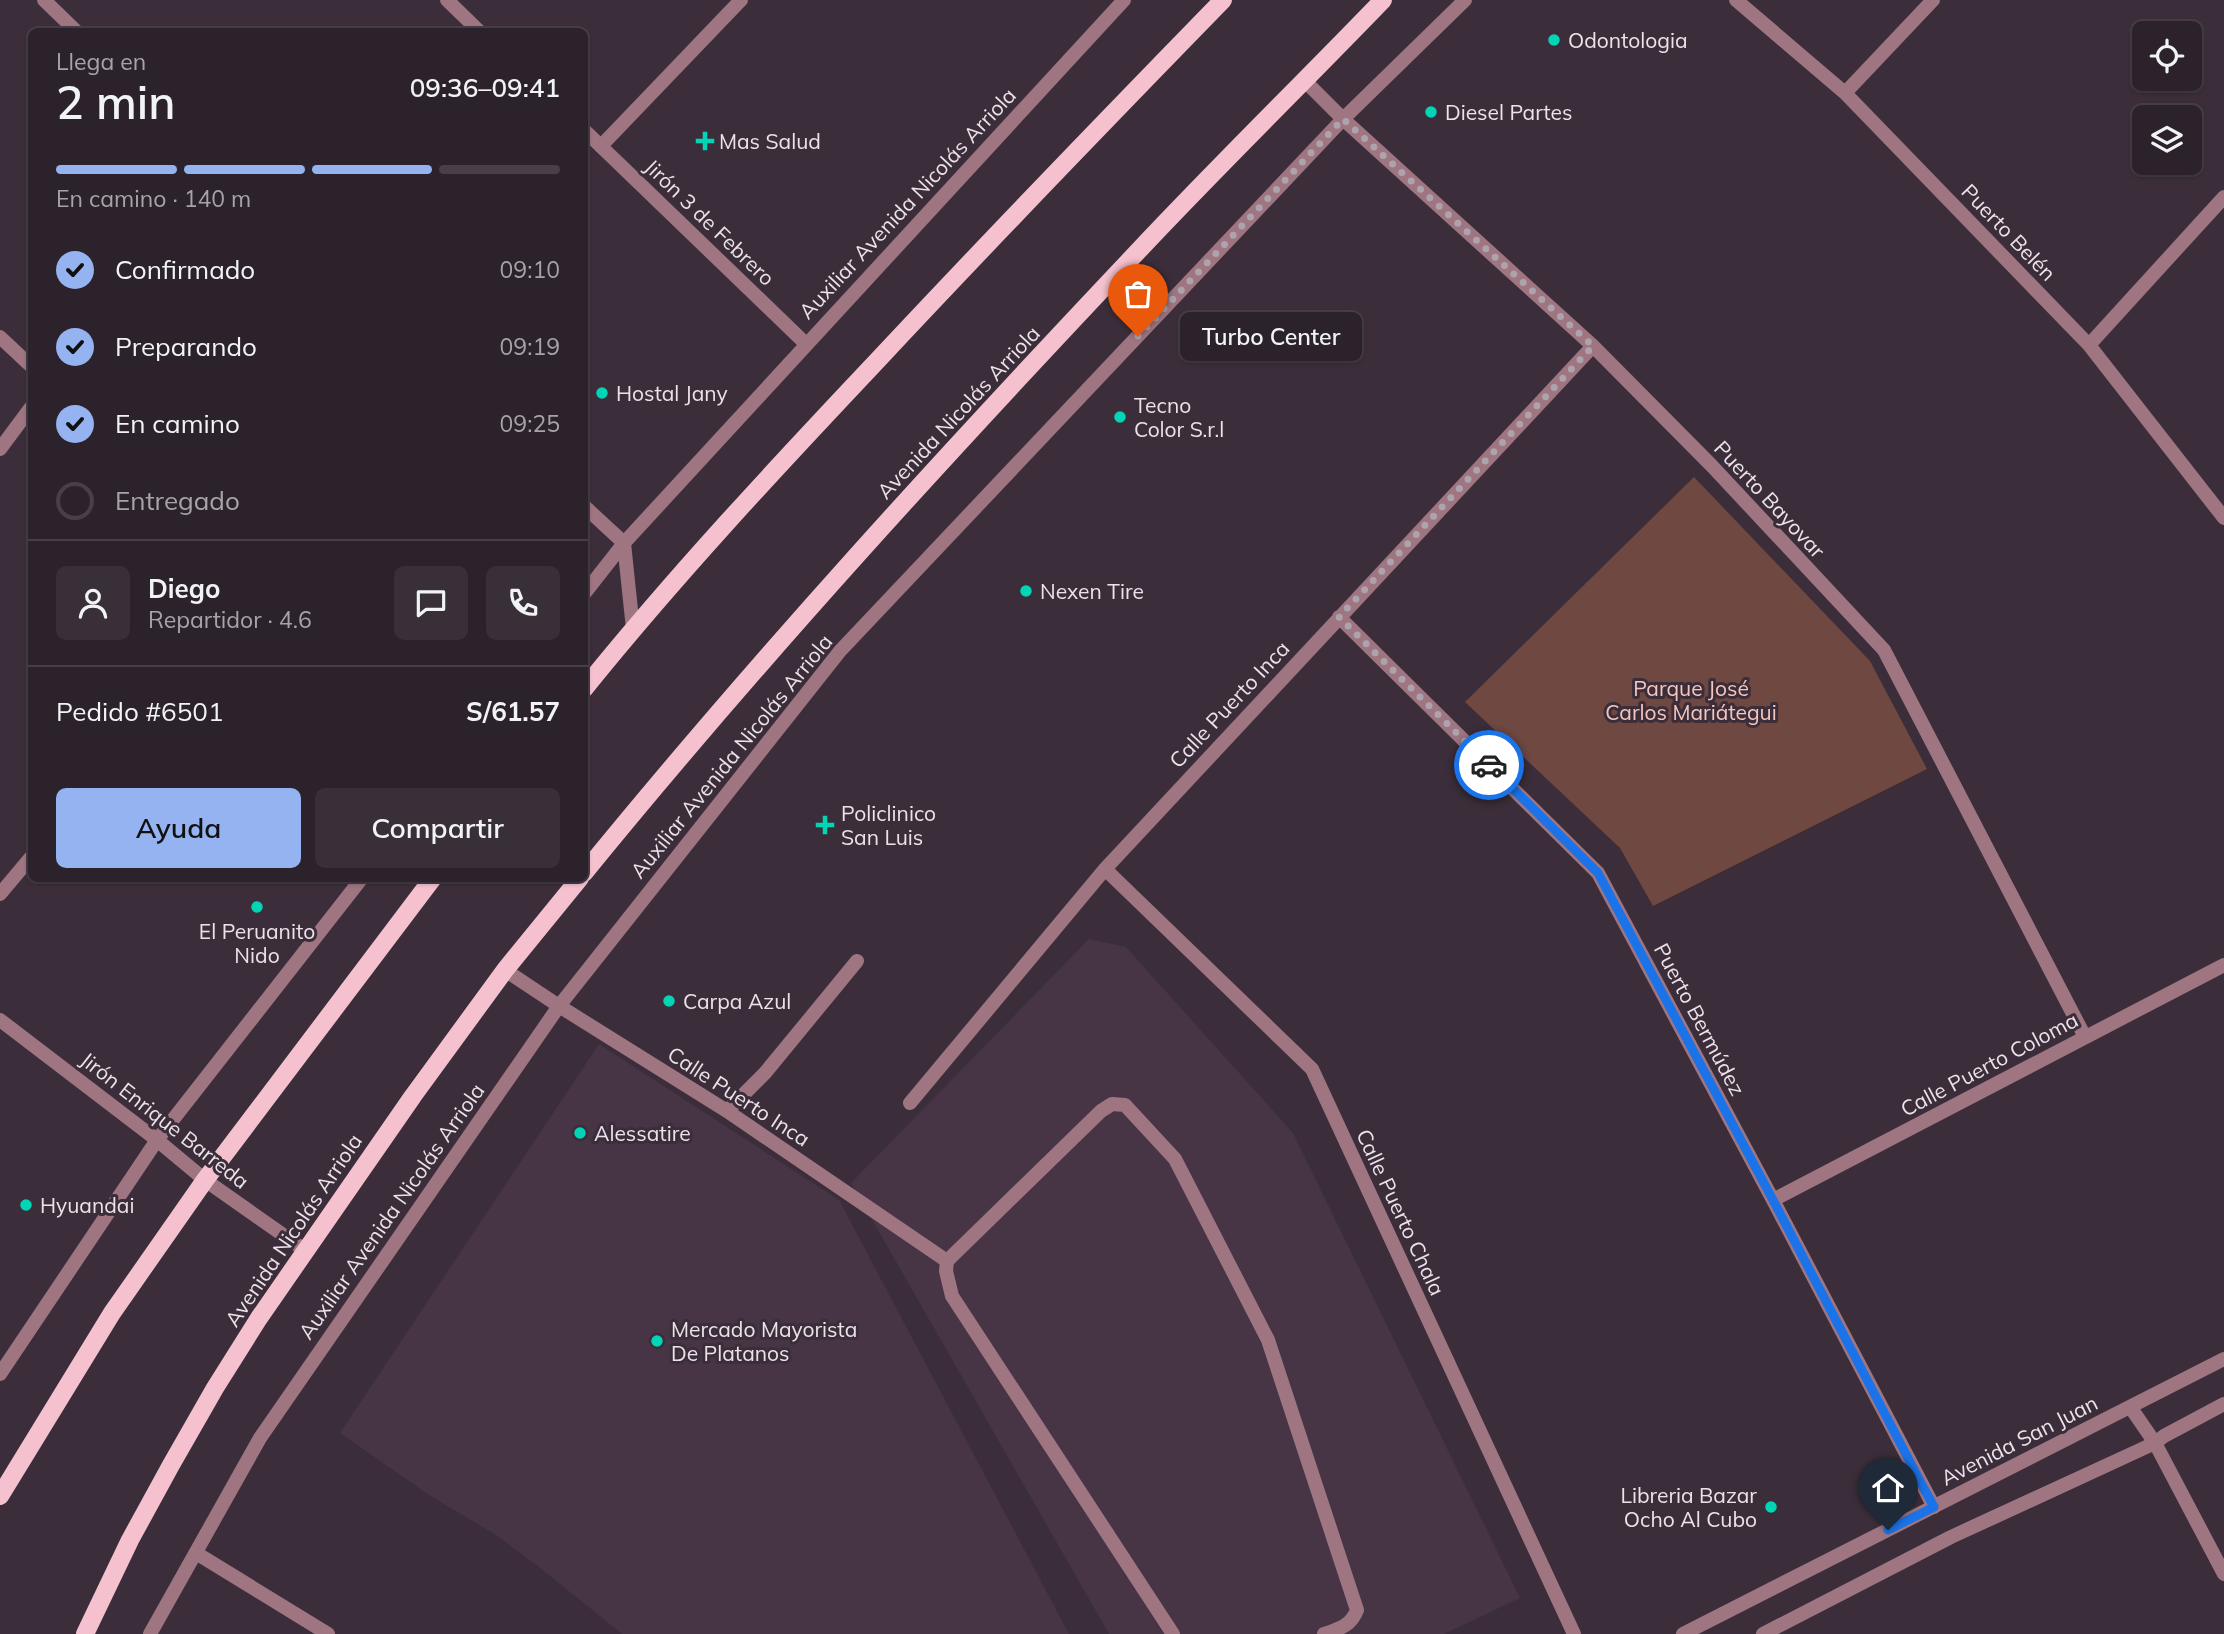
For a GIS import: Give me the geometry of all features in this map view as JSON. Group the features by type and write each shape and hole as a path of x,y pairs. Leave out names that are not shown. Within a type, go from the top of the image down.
{"main road":[{"path":"588,685 633,629 746,500 1053,175 1223,0"},
{"name":"Avenida Nicolás Arriola","path":"588,868 844,569 1144,245 1383,0"},
{"path":"0,1496 112,1313 205,1180 430,882"},
{"name":"Avenida Nicolás Arriola","path":"85,1634 131,1540 215,1388 413,1096 505,970 577,882"}],"street":[{"path":"44,0 73,28"},
{"path":"447,0 476,28"},
{"path":"601,146 741,0"},
{"name":"Auxiliar Avenida Nicolás Arriola","path":"588,589 624,543 1124,0"},
{"name":"Auxiliar Avenida Nicolás Arriola","path":"150,1634 260,1438 559,1006 840,651 1343,119 1465,0"},
{"name":"Puerto Belén","path":"1736,0 1845,93 2089,345 2224,518"},
{"path":"1845,93 1933,0"},
{"name":"Puerto Bayovar","path":"1305,81 1343,119 1593,346 1712,466 1884,650 2085,1037"},
{"name":"Jirón 3 de Febrero","path":"588,134 807,344"},
{"path":"2089,345 2224,197"},
{"path":"0,337 28,363"},
{"name":"Calle Puerto Inca","path":"911,1103 1105,869 1593,346"},
{"path":"0,449 28,411"},
{"path":"588,510 624,543 633,629"},
{"name":"Puerto Bermúdez","path":"1339,617 1598,873 1934,1507"},
{"path":"0,894 28,861"},
{"name":"Calle Puerto Chala","path":"1105,869 1312,1069 1574,1634"},
{"path":"0,1374 158,1140 359,882"},
{"path":"727,1111 765,1073 857,961"},
{"name":"Calle Puerto Coloma","path":"1773,1200 2224,965"},
{"name":"Calle Puerto Inca","path":"505,970 727,1111 947,1261"},
{"name":"Jirón Enrique Barreda","path":"0,1020 158,1140 205,1180 306,1251"},
{"path":"1173,1634 952,1296 946,1271 947,1261 1101,1111 1112,1104 1125,1105 1175,1159 1268,1340 1357,1610 1354,1619 1346,1626 1324,1634"},
{"name":"Avenida San Juan","path":"1683,1634 2224,1359"},
{"path":"1763,1634 1951,1537 2155,1443 2224,1404"},
{"path":"2131,1408 2155,1443 2224,1574"},
{"path":"196,1553 328,1634"}],"shaded area":[{"path":"1089,939 1126,947 1293,1133 1520,1598 1444,1634 1109,1634 851,1183"},
{"name":"Mercado Mayorista De Platanos","path":"599,1044 839,1200 1069,1634 622,1634 496,1535 429,1495 340,1433"}],"green space":[{"name":"Parque José Carlos Mariátegui","path":"1694,477 1870,661 1927,769 1653,906 1620,848 1465,702"}],"way so far":[{"path":"1138,336 1343,119 1593,346 1339,617 1489,765"}],"place":[{"name":"Odontologia","path":"1554,40"},
{"name":"Diesel Partes","path":"1431,112"},
{"name":"Mas Salud","path":"705,141"},
{"name":"Turbo Center","path":"1138,336"},
{"name":"Hostal Jany","path":"602,393"},
{"name":"Tecno Color S.r.l","path":"1120,417"},
{"name":"Nexen Tire","path":"1026,591"},
{"name":"Policlinico San Luis","path":"825,825"},
{"name":"El Peruanito Nido","path":"257,907"},
{"name":"Carpa Azul","path":"669,1001"},
{"name":"Alessatire","path":"580,1133"},
{"name":"Hyuandai","path":"26,1205"},
{"name":"Mercado Mayorista De Platanos","path":"657,1341"},
{"name":"Libreria Bazar Ocho Al Cubo","path":"1771,1507"}],"route":[{"path":"1489,765 1598,873 1934,1507 1888,1530"}]}
